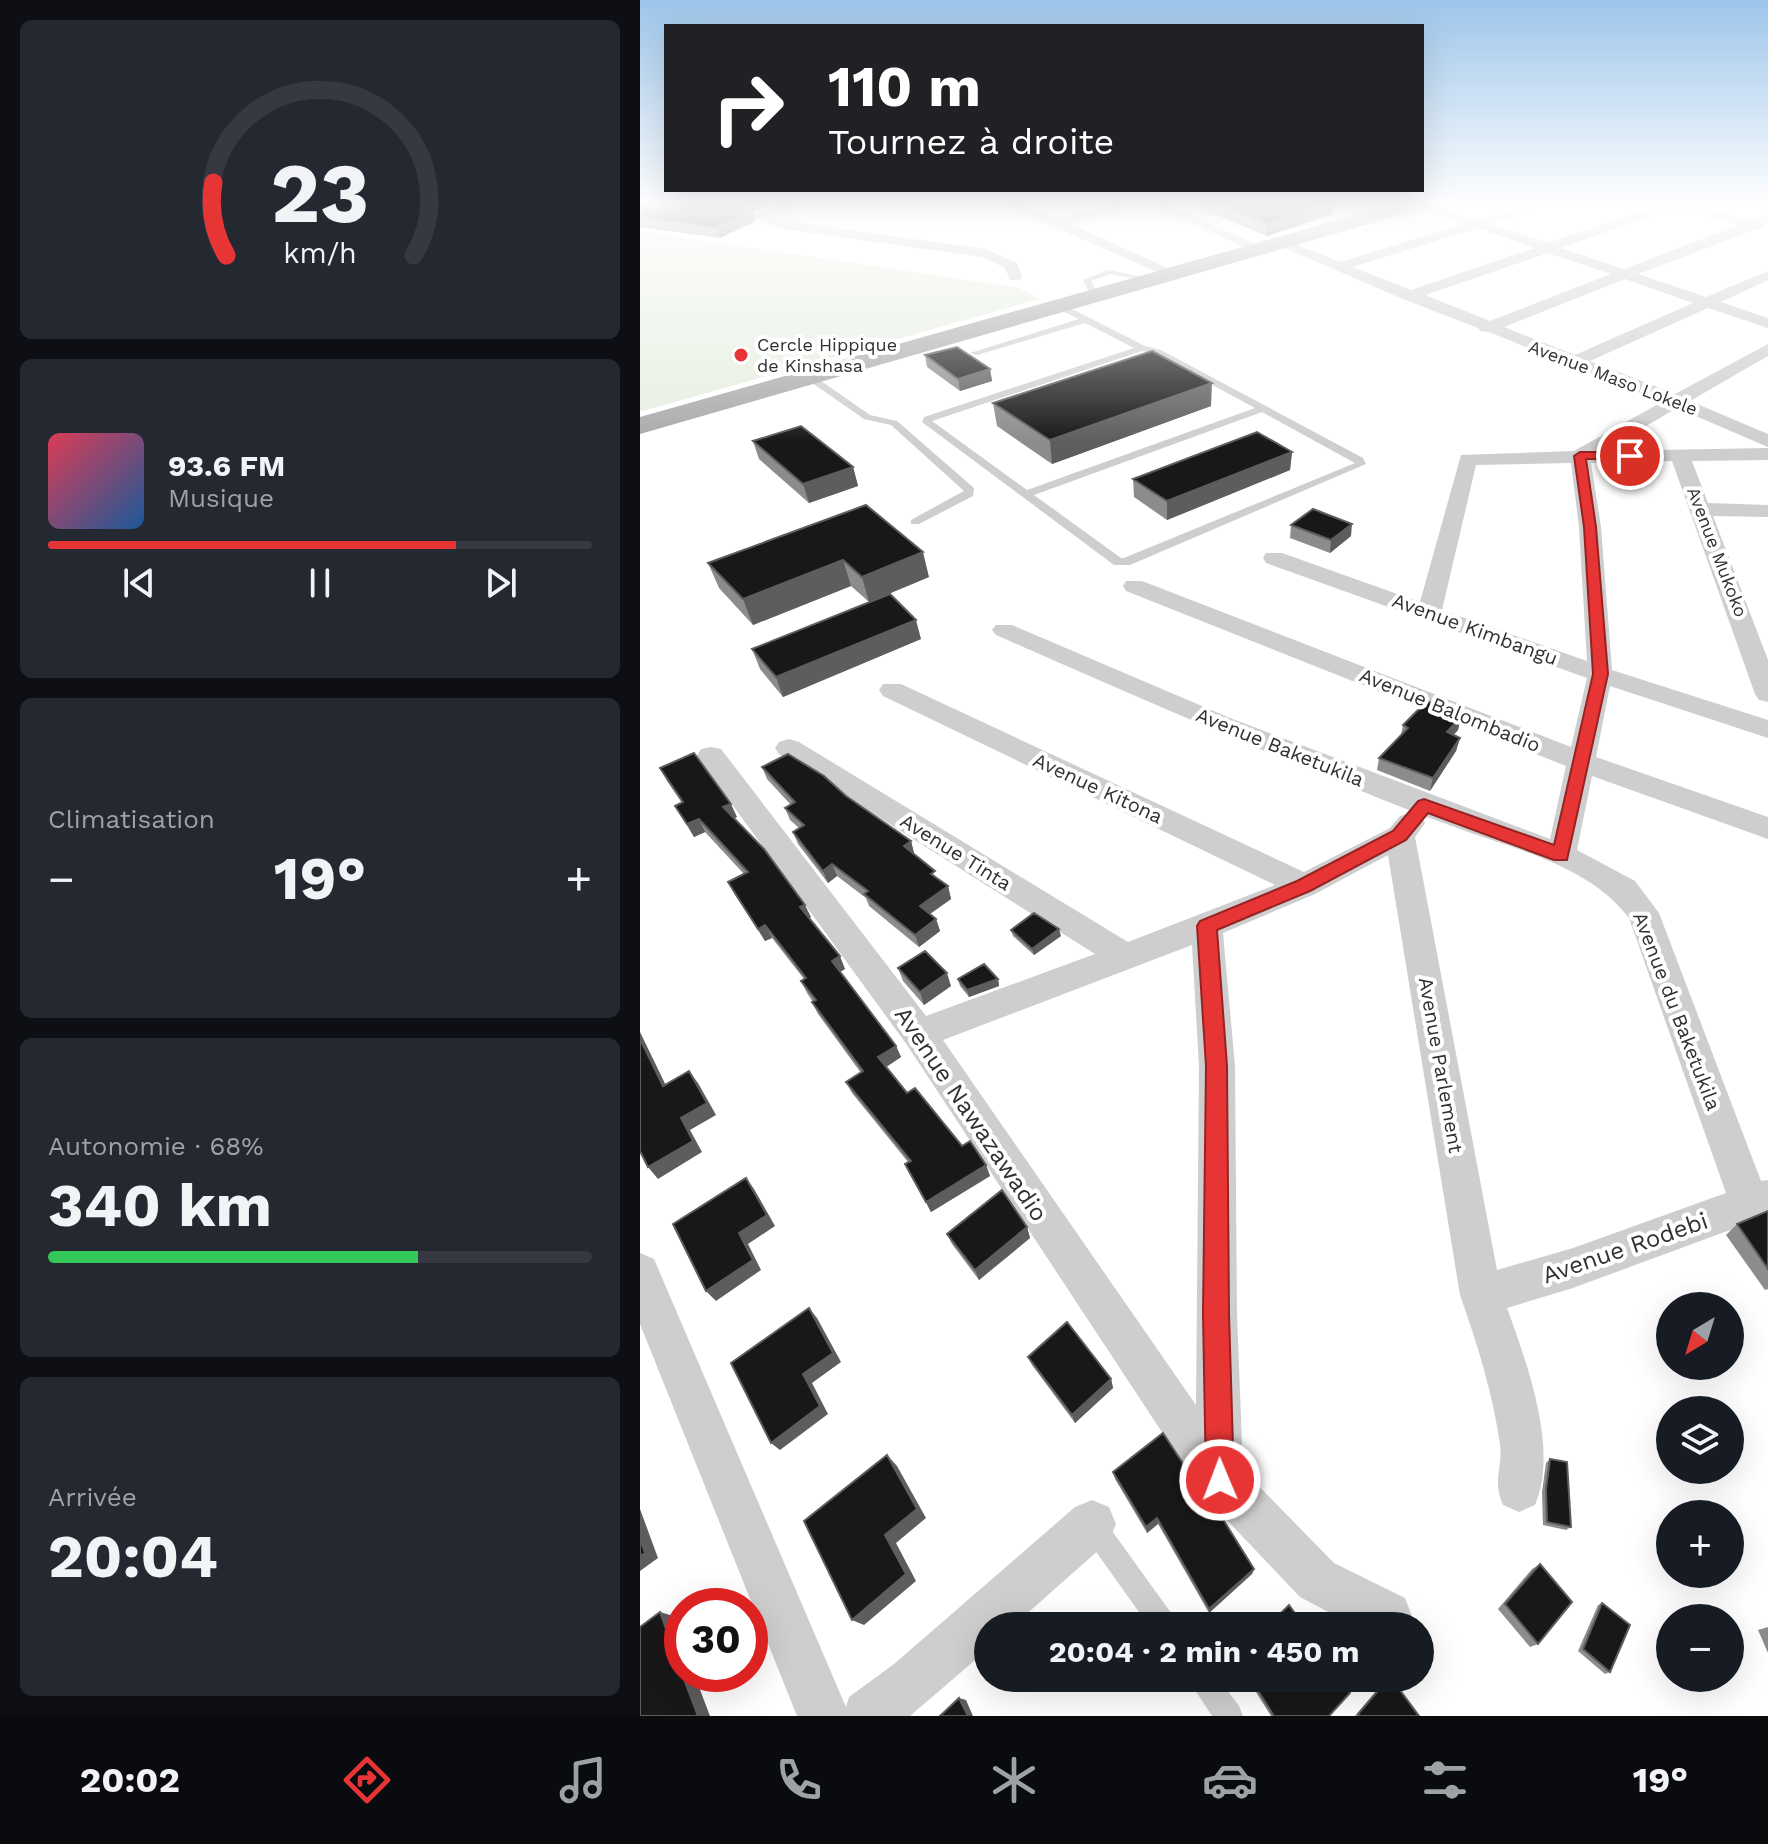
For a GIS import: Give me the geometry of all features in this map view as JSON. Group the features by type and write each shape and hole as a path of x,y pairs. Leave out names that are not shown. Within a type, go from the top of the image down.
{"main road":[{"path":"640,426 1141,282"}],"street":[{"name":"Avenue Maso Lokele","path":"1375,282 1676,401 1767,442"},
{"path":"1408,296 1449,282"},
{"path":"1486,328 1603,282"},
{"path":"1647,282 1768,323"},
{"path":"1573,362 1751,282"},
{"path":"1580,456 1768,349"},
{"path":"1429,613 1468,459 1680,456 1767,442"},
{"path":"1561,855 1600,674 1590,527 1580,456"},
{"name":"Avenue Mukoko","path":"1680,456 1764,667 1768,694"},
{"path":"1700,509 1768,511"},
{"name":"Avenue Kimbangu","path":"1274,558 1600,674 1768,729"},
{"name":"Avenue Balombadio","path":"1134,586 1579,761 1768,828"},
{"name":"Avenue Baketukila","path":"1004,630 1221,724 1424,805 1561,855"},
{"name":"Avenue Kitona","path":"892,690 1304,886"},
{"name":"Avenue Tinta","path":"789,748 1124,956"},
{"name":"Avenue Nawazawadio","path":"711,756 919,1034 1220,1480 1317,1580 1379,1612"},
{"path":"919,1034 1207,926 1304,886 1400,836 1424,805"},
{"name":"Avenue Parlement","path":"1400,836 1481,1295 1498,1343 1523,1448 1519,1489"},
{"name":"Avenue du Baketukila","path":"1561,855 1605,876 1624,889 1643,913 1759,1201"},
{"path":"1207,926 1217,1066 1216,1314 1220,1480"},
{"name":"Avenue Rodebi","path":"1481,1295 1573,1268 1759,1201"},
{"path":"640,1273 823,1716"},
{"path":"868,1716 912,1682 1092,1524"}],"lane":[{"path":"1059,306 1142,348 1158,352 1359,460 1361,464 1126,562 1110,559 927,422 927,419 1142,348"},
{"path":"974,353 1085,320"},
{"path":"811,378 867,417 894,423 970,490 969,494 915,522"},
{"path":"1025,495 1263,408"},
{"path":"1092,1524 1155,1612"},
{"path":"1211,1692 1229,1716"}],"shaded area":[{"name":"Cercle Hippique de Kinshasa","path":"640,282 980,282 1019,288 1039,299 643,411 640,410"}],"building":[{"path":"957,347 990,369 958,379 925,355"},
{"path":"1152,351 1212,383 1050,440 993,403"},
{"path":"801,426 853,467 803,484 753,441"},
{"path":"1257,432 1292,452 1167,501 1133,479"},
{"path":"866,505 923,552 862,577 843,560 743,599 708,563"},
{"path":"1313,509 1352,524 1331,540 1291,525"},
{"path":"890,594 916,620 776,677 752,649"},
{"path":"1427,701 1461,717 1447,732 1460,738 1433,778 1379,758 1408,728 1403,725"},
{"path":"694,753 731,804 723,807 764,849 805,905 800,907 840,956 832,961 896,1046 878,1057 907,1093 915,1088 962,1146 970,1141 986,1165 926,1202 905,1164 911,1161 846,1082 863,1071 812,1002 816,1000 801,981 806,978 765,925 758,929 728,882 748,872 699,819 687,824 675,806 683,802 660,768"},
{"path":"788,754 824,776 846,796 911,841 904,846 935,871 931,874 948,886 920,906 936,919 915,935 864,894 868,891 832,864 823,871 793,832 804,825 785,808 795,802 762,767"},
{"path":"1034,913 1059,929 1032,949 1011,930"},
{"path":"925,951 947,973 920,992 898,968"},
{"path":"984,964 998,979 967,990 958,979"},
{"path":"640,1039 663,1086 689,1071 707,1103 681,1118 693,1141 648,1167 640,1151"},
{"path":"746,1178 767,1215 739,1233 753,1260 706,1291 673,1224"},
{"path":"1002,1190 1027,1227 975,1270 947,1234"},
{"path":"1768,1211 1768,1269 1737,1224"},
{"path":"809,1308 833,1353 803,1374 820,1406 771,1443 731,1363"},
{"path":"1067,1322 1111,1379 1072,1415 1028,1357"},
{"path":"1163,1433 1254,1569 1209,1609 1157,1518 1146,1527 1113,1472"},
{"path":"887,1455 917,1509 885,1535 906,1574 852,1620 804,1521"},
{"path":"1550,1459 1567,1462 1571,1527 1547,1522 1546,1489"},
{"path":"640,1538 645,1553 640,1556"},
{"path":"1540,1564 1572,1602 1538,1644 1505,1604"},
{"path":"1602,1603 1630,1625 1610,1672 1583,1649"},
{"path":"1289,1605 1294,1612 1282,1612"},
{"path":"660,1612 664,1623 664,1692 689,1692 698,1716 640,1716 640,1627"},
{"path":"1259,1692 1350,1693 1329,1716 1274,1716"},
{"path":"1377,1692 1401,1692 1419,1716 1360,1716 1358,1714"},
{"path":"959,1698 968,1716 940,1716"}],"place":[{"name":"Cercle Hippique de Kinshasa","path":"741,355"}],"route":[{"path":"1220,1480 1216,1314 1217,1066 1207,926 1304,886 1400,836 1424,805 1561,855 1600,674 1590,527 1580,456 1630,456"}]}
